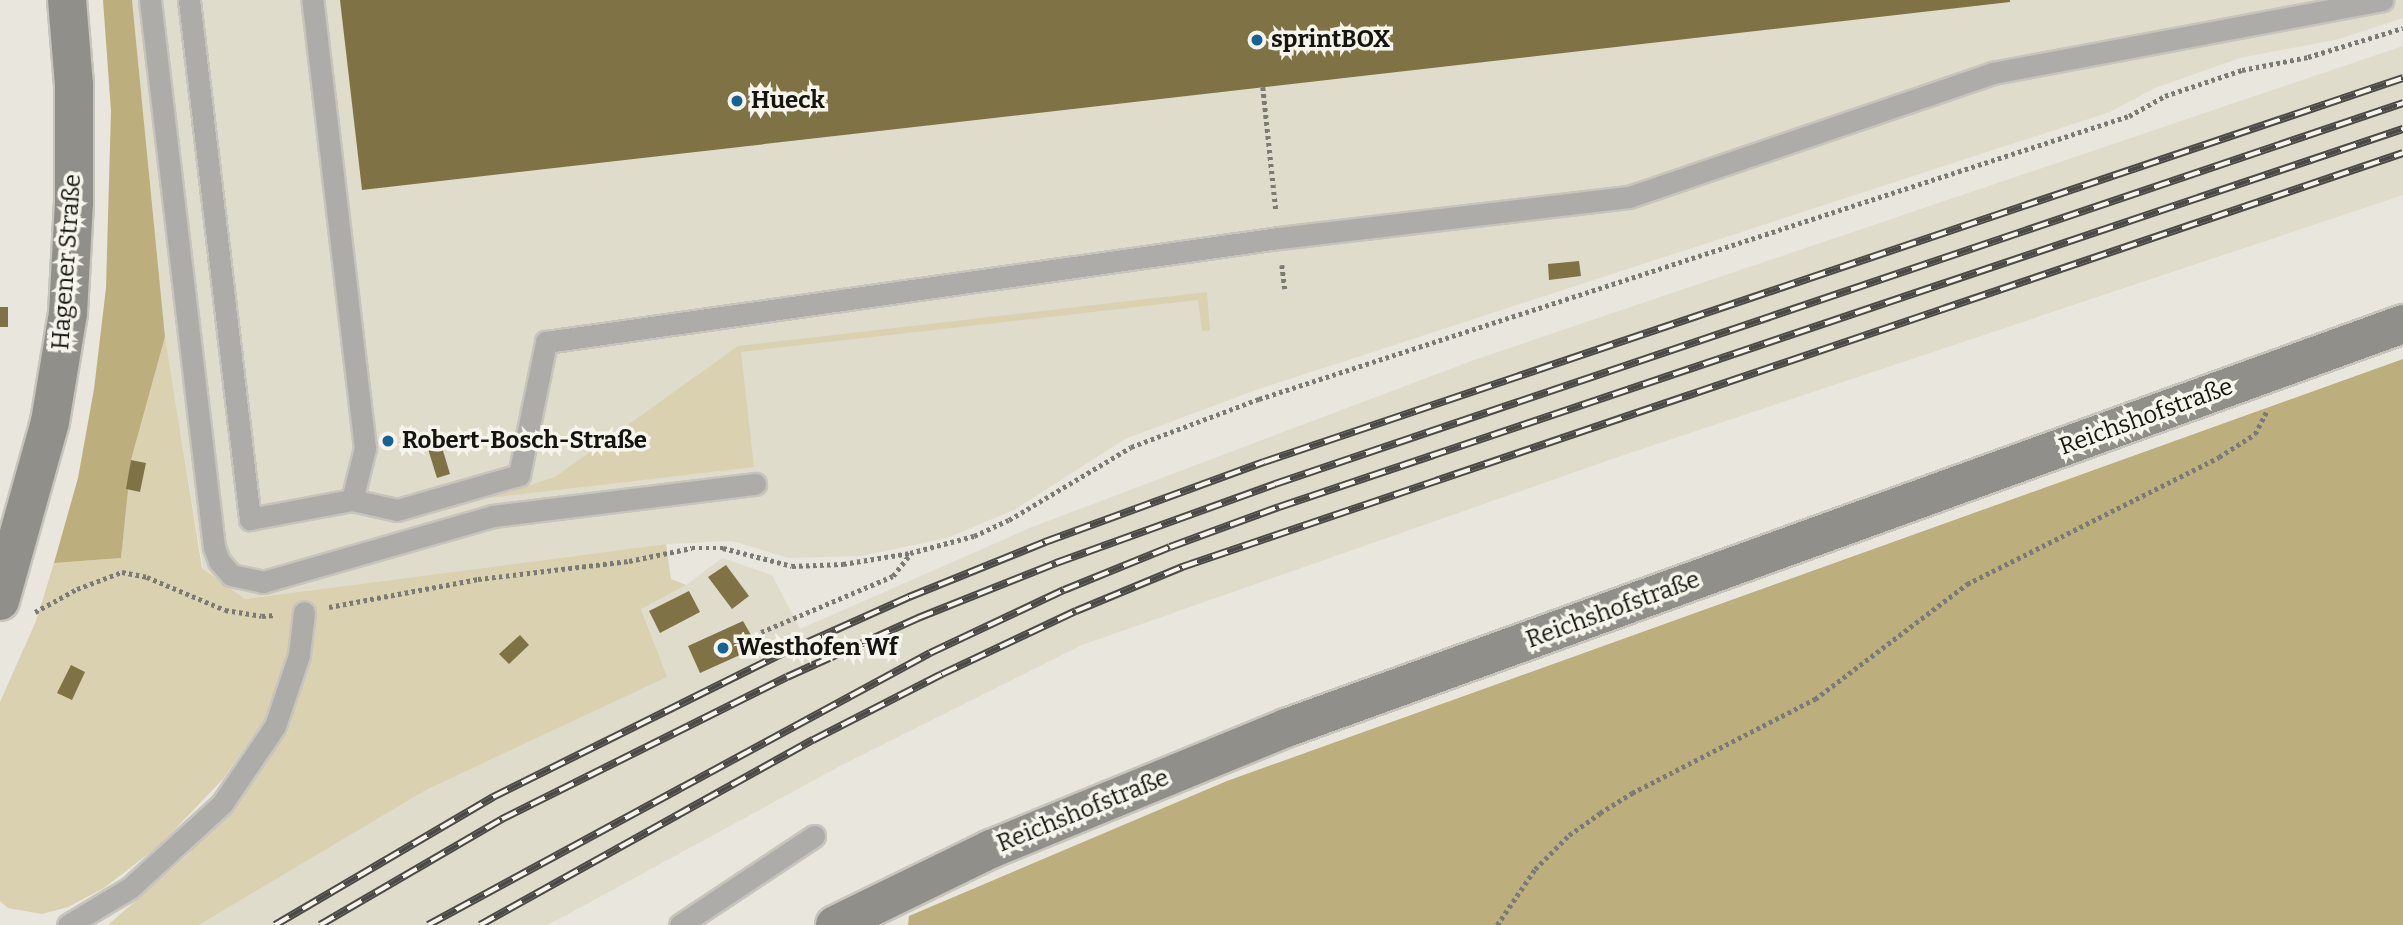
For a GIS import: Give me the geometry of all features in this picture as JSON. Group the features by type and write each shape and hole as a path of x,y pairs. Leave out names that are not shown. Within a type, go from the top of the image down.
{"street":[{"name":"Hagener Straße","path":"12,603 50,422 68,313 74,189 74,85 67,0"},
{"name":"Reichshofstraße","path":"835,925 991,849 1286,728 2403,324"}],"lane":[{"path":"150,0 214,547 219,561 231,575 263,582 493,516 755,484"},
{"path":"189,0 250,519 352,500 397,510 519,475 546,342 1279,238 1629,197 1993,73 2382,0"},
{"path":"312,0 365,448 352,500"},
{"path":"68,925 130,888 222,804 275,726 299,655 304,612"},
{"path":"680,925 814,835"}],"path":[{"path":"12,603 77,589 122,572 147,577 225,610 262,616 304,612 478,579 629,561 692,548 723,548 792,566 842,564 910,553 974,536 1009,520 1131,447 1259,399 2129,116 2165,96 2242,70 2308,57 2403,28"},
{"path":"1263,87 1285,289"},
{"path":"1497,925 1535,869 1569,835 1600,813 1632,793 1815,699 1968,584 2219,457 2255,434 2267,409 2260,376"},
{"path":"761,632 892,576 910,553"}],"shaded area":[{"path":"103,0 132,0 165,337 131,460 121,558 54,563 78,478 94,389 106,288 111,111"},
{"path":"132,0 2403,0 2403,18 2339,39 2240,58 2155,88 2110,112 1256,390 1125,439 1014,510 947,538 861,556 789,558 732,541 666,544 245,599 203,568 166,346"},
{"path":"2403,46 2403,195 1612,459 1082,645 842,765 548,925 199,925 426,790 666,677 641,608 686,585 722,558 772,575 800,629 1032,527 1474,360"},
{"path":"1207,292 1210,330 1202,331 1198,300 741,352 754,467 489,498 555,477 738,346"},
{"path":"165,337 202,568 245,599 666,544 671,579 686,585 641,609 667,677 426,790 199,925 108,925 189,854 288,732 264,720 223,779 161,844 104,888 68,907 42,914 8,908 0,901 0,702 36,621 54,563 121,558 126,489 140,492 146,463 131,460"},
{"path":"2403,359 2403,925 908,925 909,916 1227,781"}],"building":[{"path":"340,0 2010,0 2010,2 362,190"},
{"path":"1579,261 1581,276 1549,280 1548,264"},
{"path":"0,307 8,307 8,327 0,327"},
{"path":"441,444 450,474 437,478 428,449"},
{"path":"131,460 146,463 140,492 126,489"},
{"path":"726,565 749,596 732,609 708,577"},
{"path":"689,591 700,612 660,633 649,611"},
{"name":"Westhofen Wf","path":"743,621 759,649 700,673 688,646"},
{"path":"520,635 529,645 509,664 499,654"},
{"path":"71,665 85,672 72,700 57,693"}],"railway":[{"path":"275,925 493,797 777,656 909,597 1045,542 1264,462 2403,78"},
{"path":"320,925 502,819 787,677 918,618 1056,563 1275,484 2403,103"},
{"path":"428,925 930,653 1064,590 1170,547 1279,507 2403,129"},
{"path":"480,925 813,740 942,674 1076,611 1182,567 2403,153"}],"place":[{"name":"sprintBOX","path":"1257,40"},
{"name":"Hueck","path":"737,101"},
{"name":"Robert-Bosch-Straße","path":"388,441"},
{"name":"Westhofen Wf","path":"723,648"}]}
